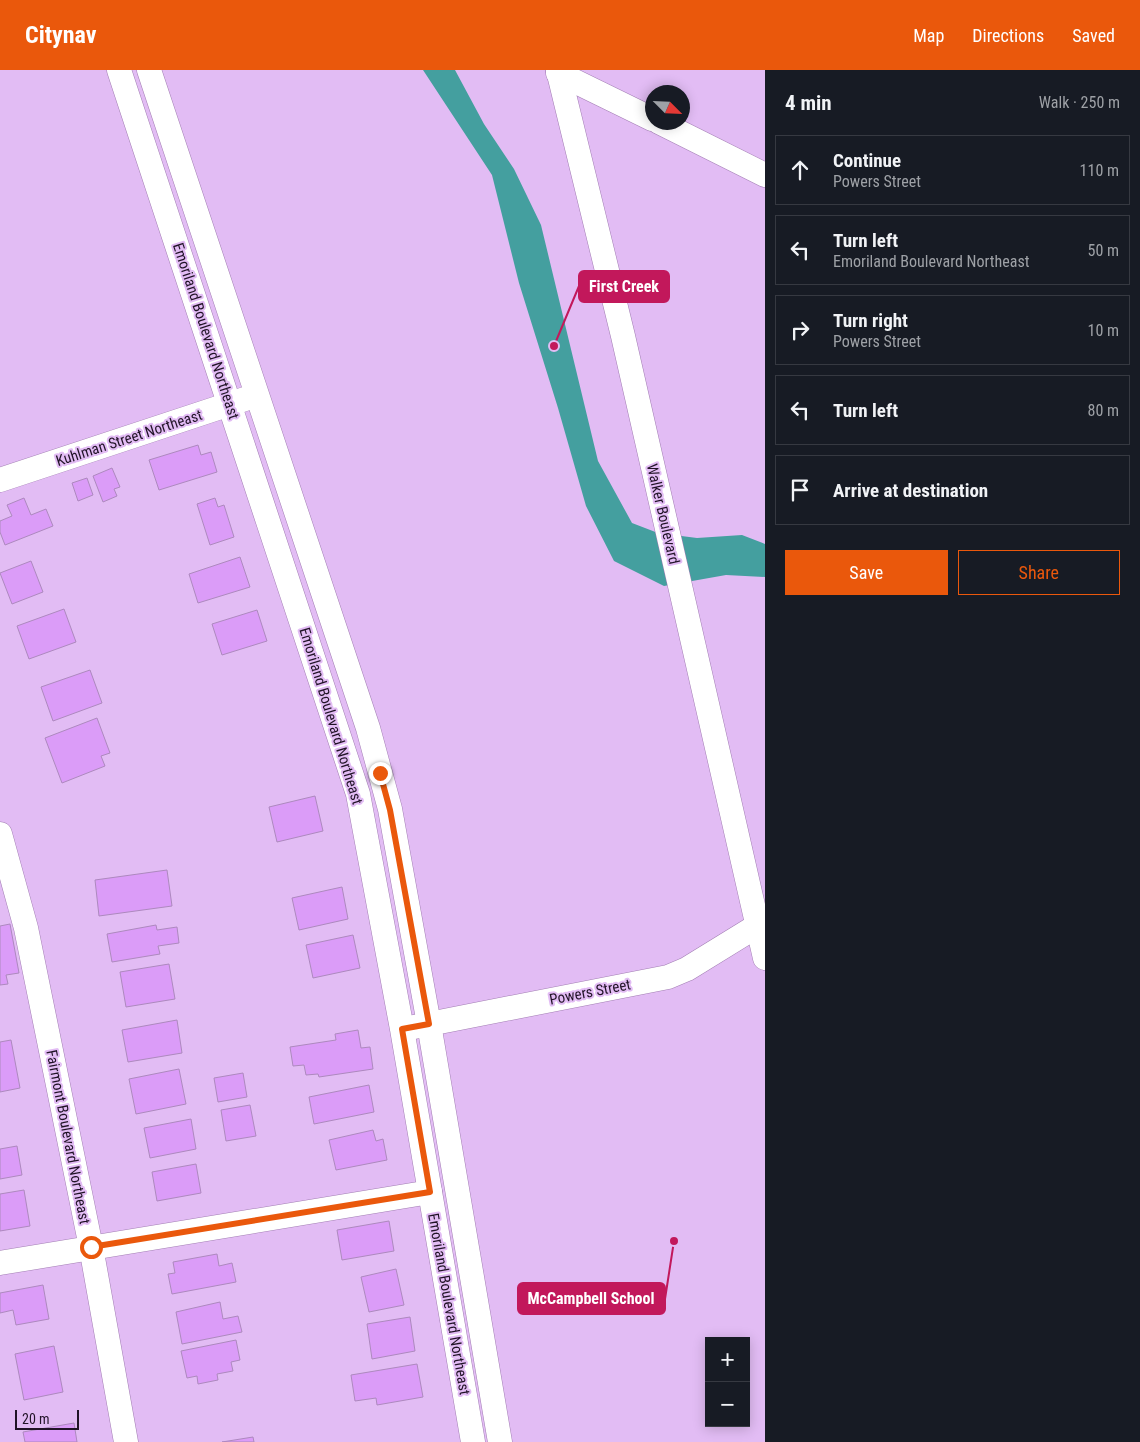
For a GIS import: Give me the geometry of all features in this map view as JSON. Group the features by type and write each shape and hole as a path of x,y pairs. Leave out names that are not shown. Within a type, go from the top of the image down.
{"street":[{"name":"Emoriland Boulevard Northeast","path":"119,70 358,794 402,1029 473,1442"},
{"path":"150,70 368,728 390,810 429,1024 500,1442"},
{"path":"558,71 645,115"},
{"name":"Walker Boulevard","path":"558,71 623,336 680,592 761,923 765,958"},
{"path":"675,130 765,175"},
{"name":"Kuhlman Street Northeast","path":"0,480 257,395"},
{"name":"Fairmont Boulevard Northeast","path":"0,834 26,928 91,1247 126,1442"},
{"name":"Powers Street","path":"402,1029 668,977 687,969 761,923"},
{"path":"0,1263 430,1192"}],"shaded area":[{"path":"423,70 455,70 484,124 514,169 541,225 598,461 632,523 658,533 697,538 742,535 765,544 765,577 726,575 664,586 614,561 586,506 519,283 492,175"}],"building":[{"path":"198,445 201,455 211,452 217,472 159,490 149,460"},
{"path":"112,468 120,487 114,489 117,496 103,502 93,476"},
{"path":"87,478 93,495 78,501 72,483"},
{"path":"24,498 31,515 46,509 53,526 5,545 0,532 0,521 12,516 7,505"},
{"path":"215,498 218,507 224,505 234,537 210,545 197,504"},
{"path":"240,557 250,587 198,603 189,574"},
{"path":"31,561 43,592 12,604 0,573"},
{"path":"64,609 76,642 29,659 17,626"},
{"path":"257,610 267,641 222,655 212,624"},
{"path":"90,670 102,703 53,721 41,687"},
{"path":"97,718 110,753 101,756 105,766 62,783 45,738"},
{"path":"315,796 323,831 277,842 269,807"},
{"path":"167,870 172,906 99,916 95,880"},
{"path":"342,887 348,919 299,930 292,898"},
{"path":"10,924 19,973 6,975 8,984 0,985 0,926"},
{"path":"156,925 157,930 177,927 179,943 158,946 160,954 112,962 107,934"},
{"path":"353,935 360,968 313,978 306,945"},
{"path":"169,964 175,999 126,1007 120,972"},
{"path":"177,1020 182,1053 128,1062 122,1030"},
{"path":"358,1030 361,1048 370,1047 373,1069 319,1077 318,1074 306,1075 304,1065 293,1066 290,1047 336,1040 335,1034"},
{"path":"11,1040 20,1088 0,1092 0,1042"},
{"path":"179,1069 186,1104 136,1114 129,1079"},
{"path":"243,1073 247,1097 218,1102 214,1078"},
{"path":"369,1085 374,1112 314,1124 309,1097"},
{"path":"250,1105 256,1136 226,1141 221,1110"},
{"path":"191,1119 196,1149 150,1158 144,1128"},
{"path":"373,1130 376,1141 383,1139 387,1160 336,1170 329,1140"},
{"path":"17,1146 22,1175 0,1179 0,1149"},
{"path":"196,1164 201,1193 157,1201 152,1172"},
{"path":"24,1190 30,1226 0,1231 0,1194"},
{"path":"389,1221 394,1251 342,1260 337,1230"},
{"path":"217,1254 219,1266 232,1263 236,1282 172,1294 168,1274 175,1273 173,1262"},
{"path":"396,1269 404,1305 369,1312 361,1277"},
{"path":"43,1285 49,1319 16,1325 13,1310 0,1313 0,1293"},
{"path":"220,1302 223,1319 238,1316 242,1332 182,1344 176,1312"},
{"path":"410,1317 415,1351 372,1359 367,1324"},
{"path":"236,1340 240,1360 231,1362 233,1371 217,1374 218,1380 198,1384 197,1376 187,1378 181,1351"},
{"path":"54,1346 63,1392 24,1400 15,1354"},
{"path":"417,1364 423,1397 377,1405 376,1398 355,1401 351,1375"},
{"path":"74,1423 77,1442 25,1442 23,1432"},
{"path":"253,1437 254,1442 222,1442"}],"place":[{"name":"First Creek","path":"554,346"},
{"name":"McCampbell School","path":"674,1241"}],"route":[{"path":"91,1247 430,1192 402,1029 429,1024 390,810 380,773"}]}
